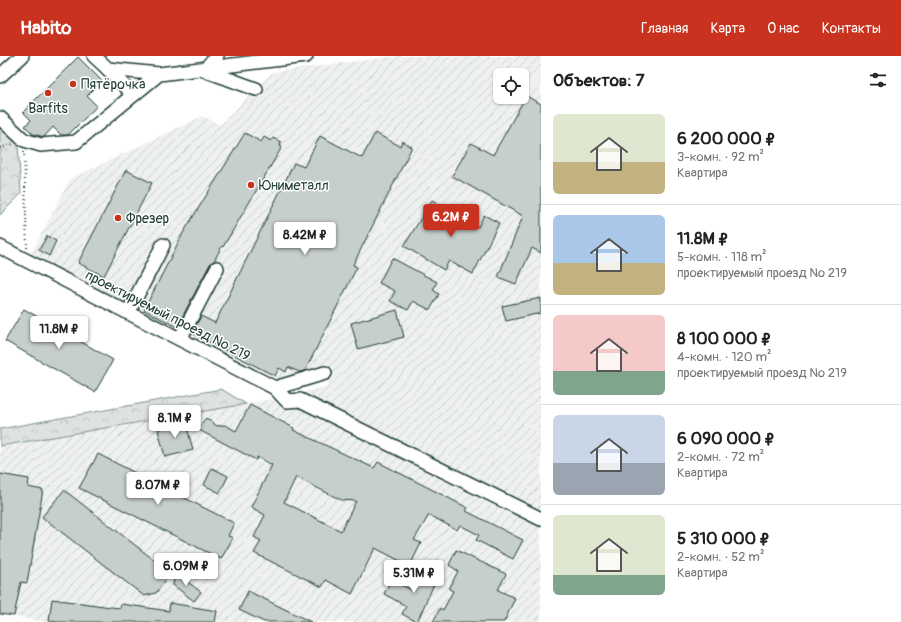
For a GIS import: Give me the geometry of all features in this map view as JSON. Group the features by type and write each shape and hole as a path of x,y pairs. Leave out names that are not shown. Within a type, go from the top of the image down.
{"street":[{"path":"1,73 22,56"},
{"path":"94,56 133,95"},
{"path":"204,70 217,56"},
{"path":"108,69 159,74 204,70 306,56"},
{"path":"204,70 256,89"},
{"path":"0,118 24,140 41,145 76,142 159,74"},
{"path":"128,313 162,245"},
{"name":"проектируемый проезд № 219","path":"0,247 108,298 128,313 275,388 287,401 300,400 541,519"},
{"path":"180,340 217,268"},
{"path":"275,388 325,373"}],"path":[{"path":"24,140 27,248"}],"shaded area":[{"path":"397,56 541,56 541,622 45,622 0,614 0,446 290,396 329,386 325,373 281,381 31,254 70,179 203,116 220,125 273,72"}],"green space":[{"path":"0,127 18,144 21,194 0,215"},
{"path":"221,389 246,404 0,446 0,429"}],"building":[{"path":"78,57 102,81 87,96 97,106 68,135 61,135 53,127 44,137 33,134 25,126 31,120 23,112"},
{"path":"529,98 541,104 541,253 532,248 516,284 498,277 523,216 452,176 471,143 493,155 522,104 529,104"},
{"path":"245,133 261,142 264,137 271,141 273,138 281,142 280,146 282,147 223,247 222,246 214,261 210,264 177,327 144,310 183,233"},
{"path":"375,133 400,146 402,141 412,147 353,265 357,267 305,371 299,372 288,367 286,372 279,368 275,376 192,333 201,316 215,323 294,163 304,167 320,136 362,158"},
{"name":"Фрезер","path":"126,170 152,183 104,276 78,263"},
{"path":"432,200 478,227 484,215 499,223 473,274 449,261 444,270 404,246"},
{"path":"47,236 56,241 49,256 39,250"},
{"path":"392,258 437,282 433,290 439,294 430,310 413,301 408,310 390,301 395,291 379,283"},
{"path":"541,298 541,313 506,321 502,306"},
{"path":"24,309 113,360 95,392 5,341"},
{"path":"397,310 404,337 358,349 351,323"},
{"path":"250,405 294,428 293,430 374,468 378,462 468,508 466,511 523,540 513,559 476,540 479,535 460,525 457,530 429,515 414,540 421,543 410,566 375,548 352,594 326,580 322,587 254,553 261,541 254,537 265,515 251,507 272,465 257,457 256,460 197,429 206,418 217,426 225,425 236,431","holes":["296,477 341,500 356,501 341,531 284,502"]},
{"path":"182,421 183,428 187,427 193,450 165,457 158,430 161,429 161,425"},
{"path":"98,454 234,523 228,536 233,538 221,559 79,488"},
{"path":"212,468 228,476 220,493 204,485"},
{"path":"0,474 29,479 28,487 43,490 27,583 21,582 14,616 0,614"},
{"path":"64,490 171,573 156,593 144,596 42,517"},
{"path":"456,550 506,574 498,590 515,598 504,622 433,622 440,608 443,610 453,591 449,589 458,571 449,565"},
{"path":"425,567 439,573 417,622 402,614 406,606 384,594 391,580 414,591"},
{"path":"175,572 201,592 194,601 173,585"},
{"path":"248,591 311,622 264,622 239,610"},
{"path":"52,599 120,608 121,604 169,611 170,603 217,611 215,622 57,622 49,621"}],"place":[{"name":"Пятёрочка","path":"73,84"},
{"name":"Barfits","path":"48,93"},
{"name":"Юниметалл","path":"251,185"},
{"name":"Фрезер","path":"118,218"}]}
